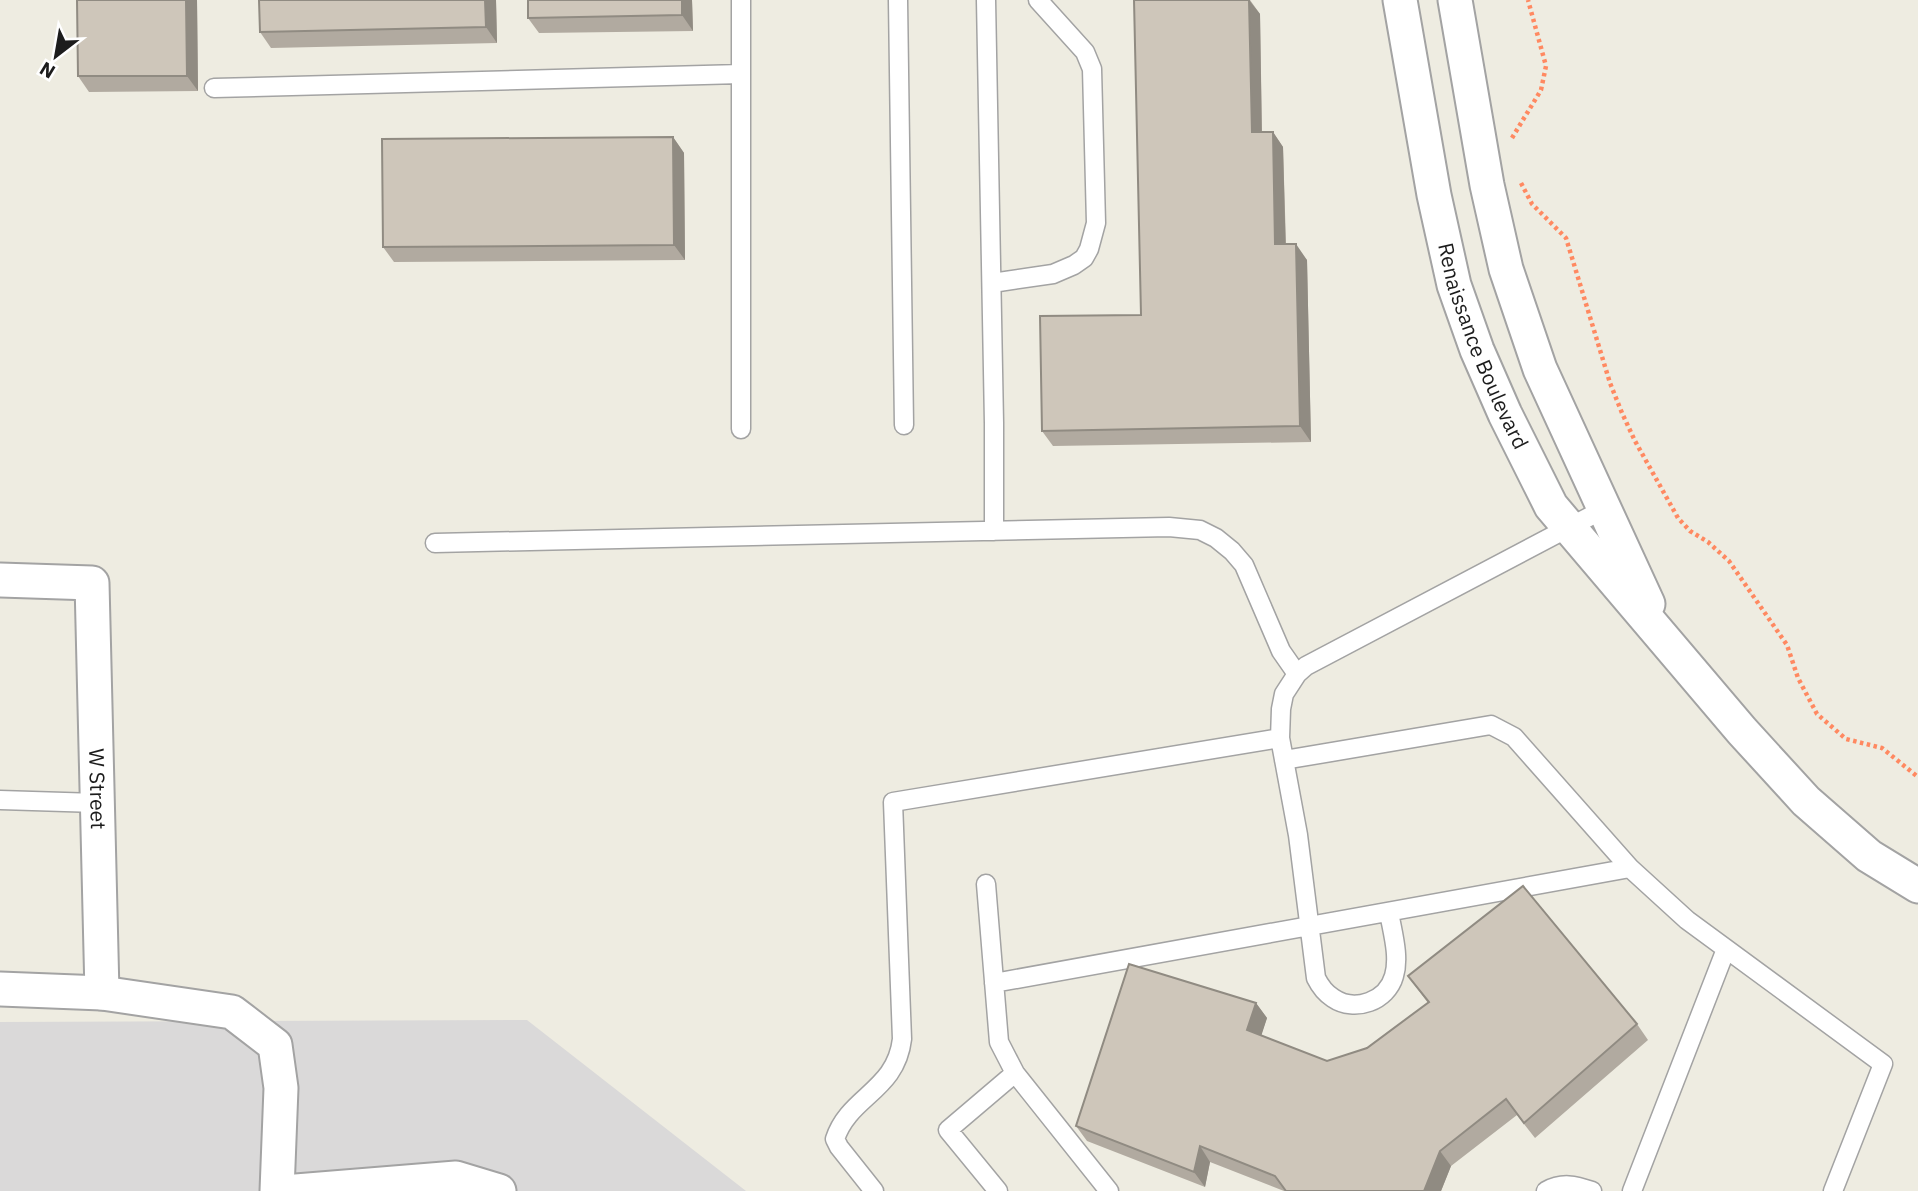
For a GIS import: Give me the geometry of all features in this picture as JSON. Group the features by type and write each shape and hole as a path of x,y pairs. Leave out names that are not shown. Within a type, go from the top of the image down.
{"street":[{"name":"Renaissance Boulevard","path":"1400,0 1434,195 1454,285 1476,350 1551,506 1667,644 1806,800 1870,856 1918,886"},
{"name":"Renaissance Boulevard","path":"1455,0 1487,185 1506,270 1539,369 1667,644"},
{"name":"W Street","path":"0,580 92,583 102,993"},
{"path":"0,989 102,993 232,1012 275,1045 281,1088 278,1191"},
{"path":"296,1191 456,1178 499,1191"}],"lane":[{"path":"741,0 741,429"},
{"path":"898,0 904,425"},
{"path":"986,0 994,531"},
{"path":"992,283 1053,274 1074,265 1084,258 1089,249 1096,223 1092,69 1085,52 1038,0"},
{"path":"214,88 741,74"},
{"path":"1389,912 1396,964 1394,978 1387,991 1376,1000 1362,1005 1334,1000 1323,990 1316,978 1298,835 1280,738 1284,694 1297,674 1306,666 1604,509"},
{"path":"435,543 1168,527 1200,530 1216,538 1244,565 1281,651 1297,674"},
{"path":"1284,760 1492,725 1514,737 1630,868 1687,920 1883,1064 1832,1191"},
{"path":"874,1191 835,1139 846,1116 873,1094 895,1067 900,1054 902,1039 893,802 1280,738"},
{"path":"0,800 97,803"},
{"path":"994,983 1630,868"},
{"path":"986,884 999,1042 1015,1073 1109,1191"},
{"path":"1632,1191 1726,949"},
{"path":"998,1191 948,1129 1015,1073"},
{"path":"1546,1191 1564,1184 1577,1185 1592,1191"}],"path":[{"path":"1510,149 1511,139 1541,90 1546,66 1528,0"},
{"path":"1521,181 1532,204 1566,238 1614,393 1634,441 1678,518 1690,531 1708,542 1729,561 1787,646 1798,678 1818,714 1846,739 1882,748 1918,777"}],"shaded area":[{"path":"527,1020 746,1191 0,1191 0,1022"}],"building":[{"path":"77,0 186,0 187,76 78,76"},
{"path":"259,0 485,0 486,27 260,32"},
{"path":"528,0 682,0 682,15 528,18"},
{"path":"1134,0 1249,0 1252,132 1273,132 1275,244 1296,244 1300,426 1042,431 1040,316 1141,315"},
{"path":"673,137 674,245 383,247 382,139"},
{"path":"1523,886 1637,1024 1524,1123 1506,1099 1440,1151 1424,1191 1286,1191 1275,1176 1200,1146 1194,1172 1076,1126 1129,964 1256,1003 1247,1030 1327,1061 1367,1048 1429,1002 1408,976"}]}
